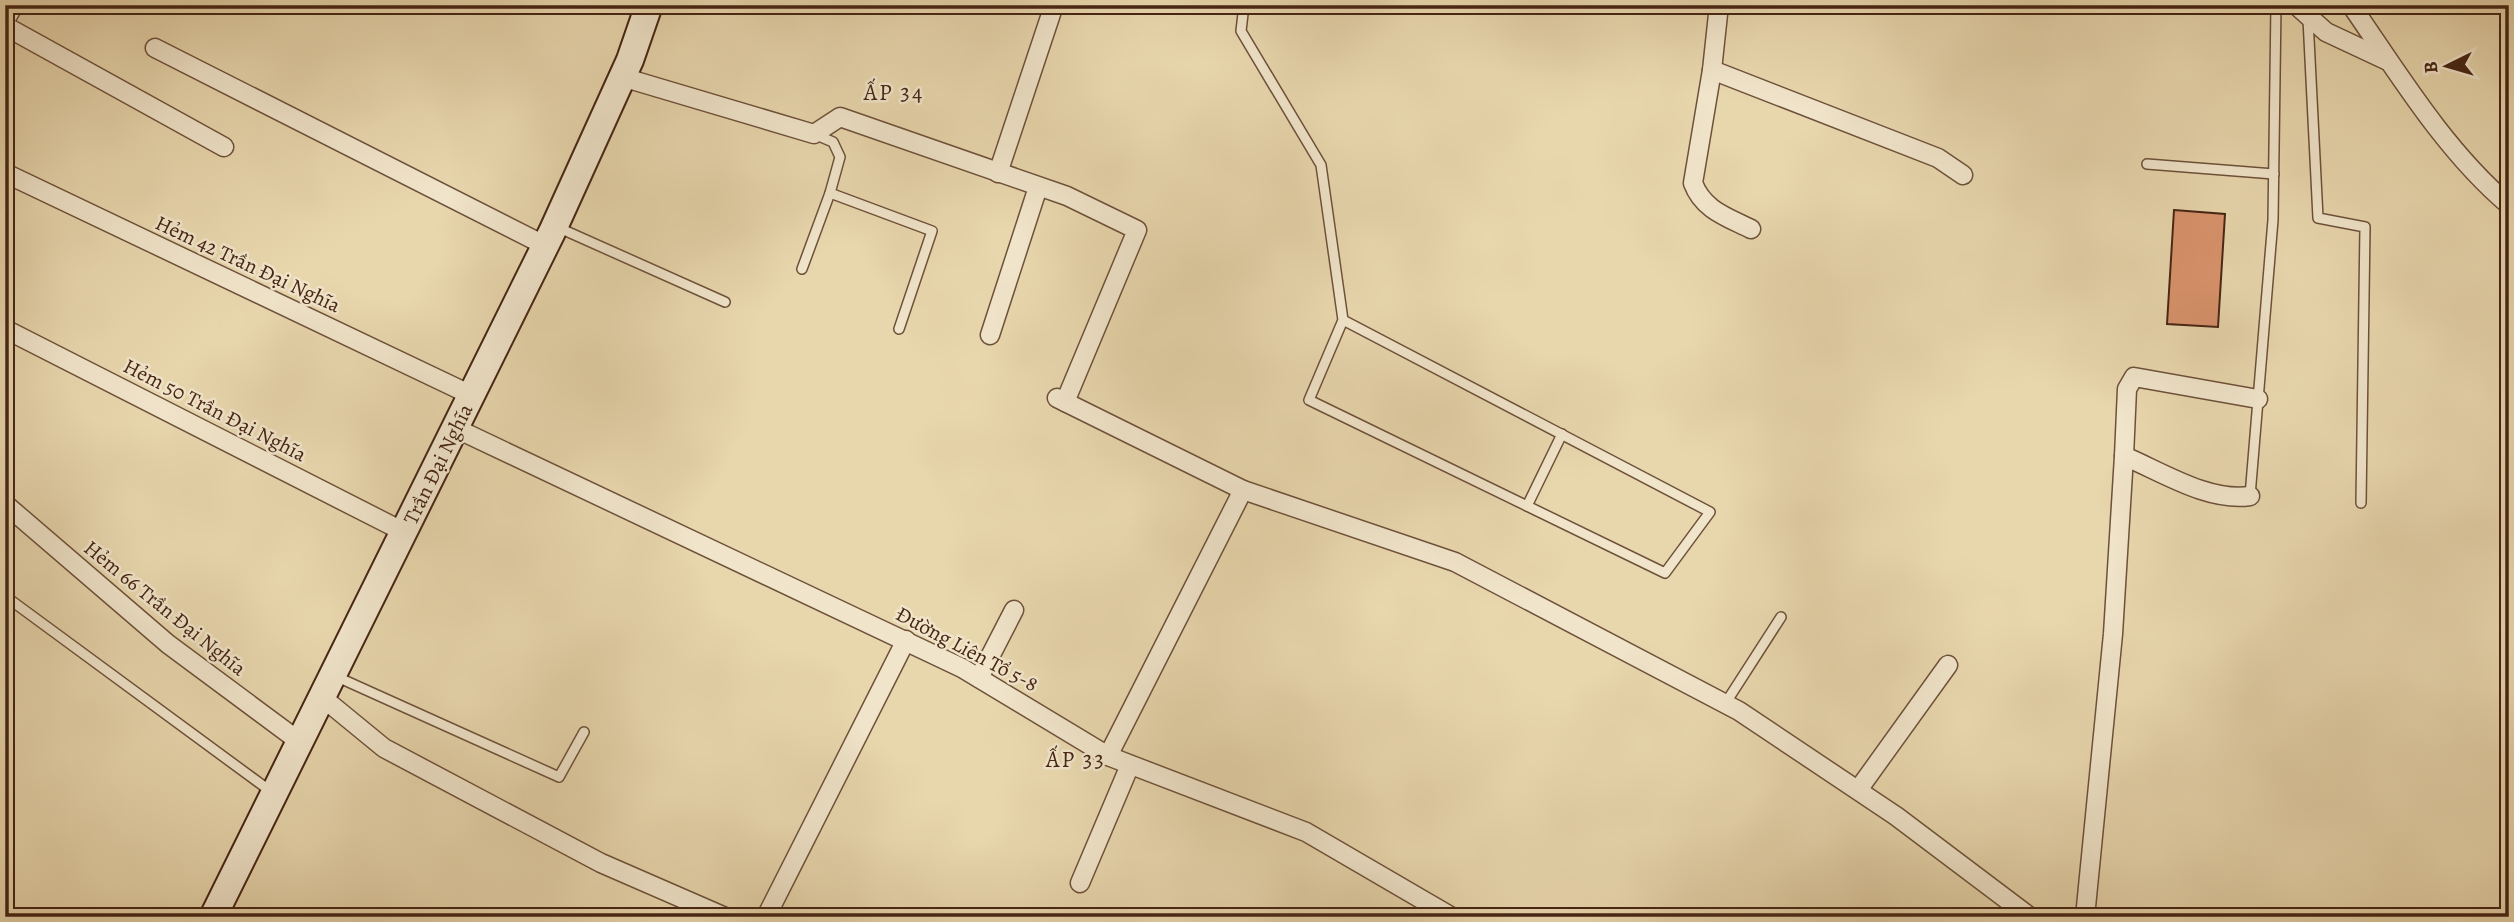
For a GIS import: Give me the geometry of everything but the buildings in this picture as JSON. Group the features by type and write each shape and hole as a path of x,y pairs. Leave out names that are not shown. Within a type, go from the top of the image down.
{"main road":[{"name":"Trần Đại Nghĩa","path":"213,917 550,236 622,77 649,5"}],"street":[{"path":"5,20 14,5"},
{"path":"998,173 1054,5"},
{"path":"1719,5 1712,70 1693,183 1698,196 1707,207 1751,229"},
{"path":"2351,5 2390,62 2484,184 2509,205"},
{"path":"2302,11 2326,32 2390,62"},
{"path":"5,26 225,147"},
{"path":"155,48 550,236"},
{"path":"1712,70 1938,158 1963,175"},
{"path":"622,77 814,134 840,117 1067,197 1137,230 1061,400 1243,490 1455,562 1725,704 1858,790 2029,917"},
{"name":"Hẻm 42 Trần Đại Nghĩa","path":"5,173 471,395"},
{"path":"990,334 1038,187"},
{"name":"Hẻm 50 Trần Đại Nghĩa","path":"5,329 404,532"},
{"path":"2085,917 2113,634 2127,389 2134,377 2258,399"},
{"name":"Đường Liên Tổ 5-8","path":"455,428 906,640 979,678 1108,756 1306,832 1452,917"},
{"path":"2124,456 2214,494 2233,498 2250,496"},
{"path":"1108,756 1243,490"},
{"name":"Hẻm 66 Trần Đại Nghĩa","path":"5,504 168,644 300,742"},
{"path":"979,678 1014,610"},
{"path":"766,917 906,640"},
{"path":"1858,790 1948,665"},
{"path":"328,687 384,748 601,863 725,917"},
{"path":"1080,883 1130,765"}],"lane":[{"path":"1244,5 1241,31 1321,165 1343,320 1309,400 1665,573 1710,512 1343,320"},
{"path":"2250,496 2274,174 2276,5"},
{"path":"2302,11 2318,218 2365,227 2361,503"},
{"path":"802,269 830,193 840,152 833,142 814,134"},
{"path":"2147,164 2274,174"},
{"path":"830,193 932,231 899,329"},
{"path":"550,236 725,302"},
{"path":"1527,506 1562,435"},
{"path":"5,596 275,794"},
{"path":"1725,704 1781,617"},
{"path":"328,687 559,777 584,732"}],"district":[{"name":"ẤP 34","path":"894,92"},
{"name":"ẤP 33","path":"1076,759"}]}
